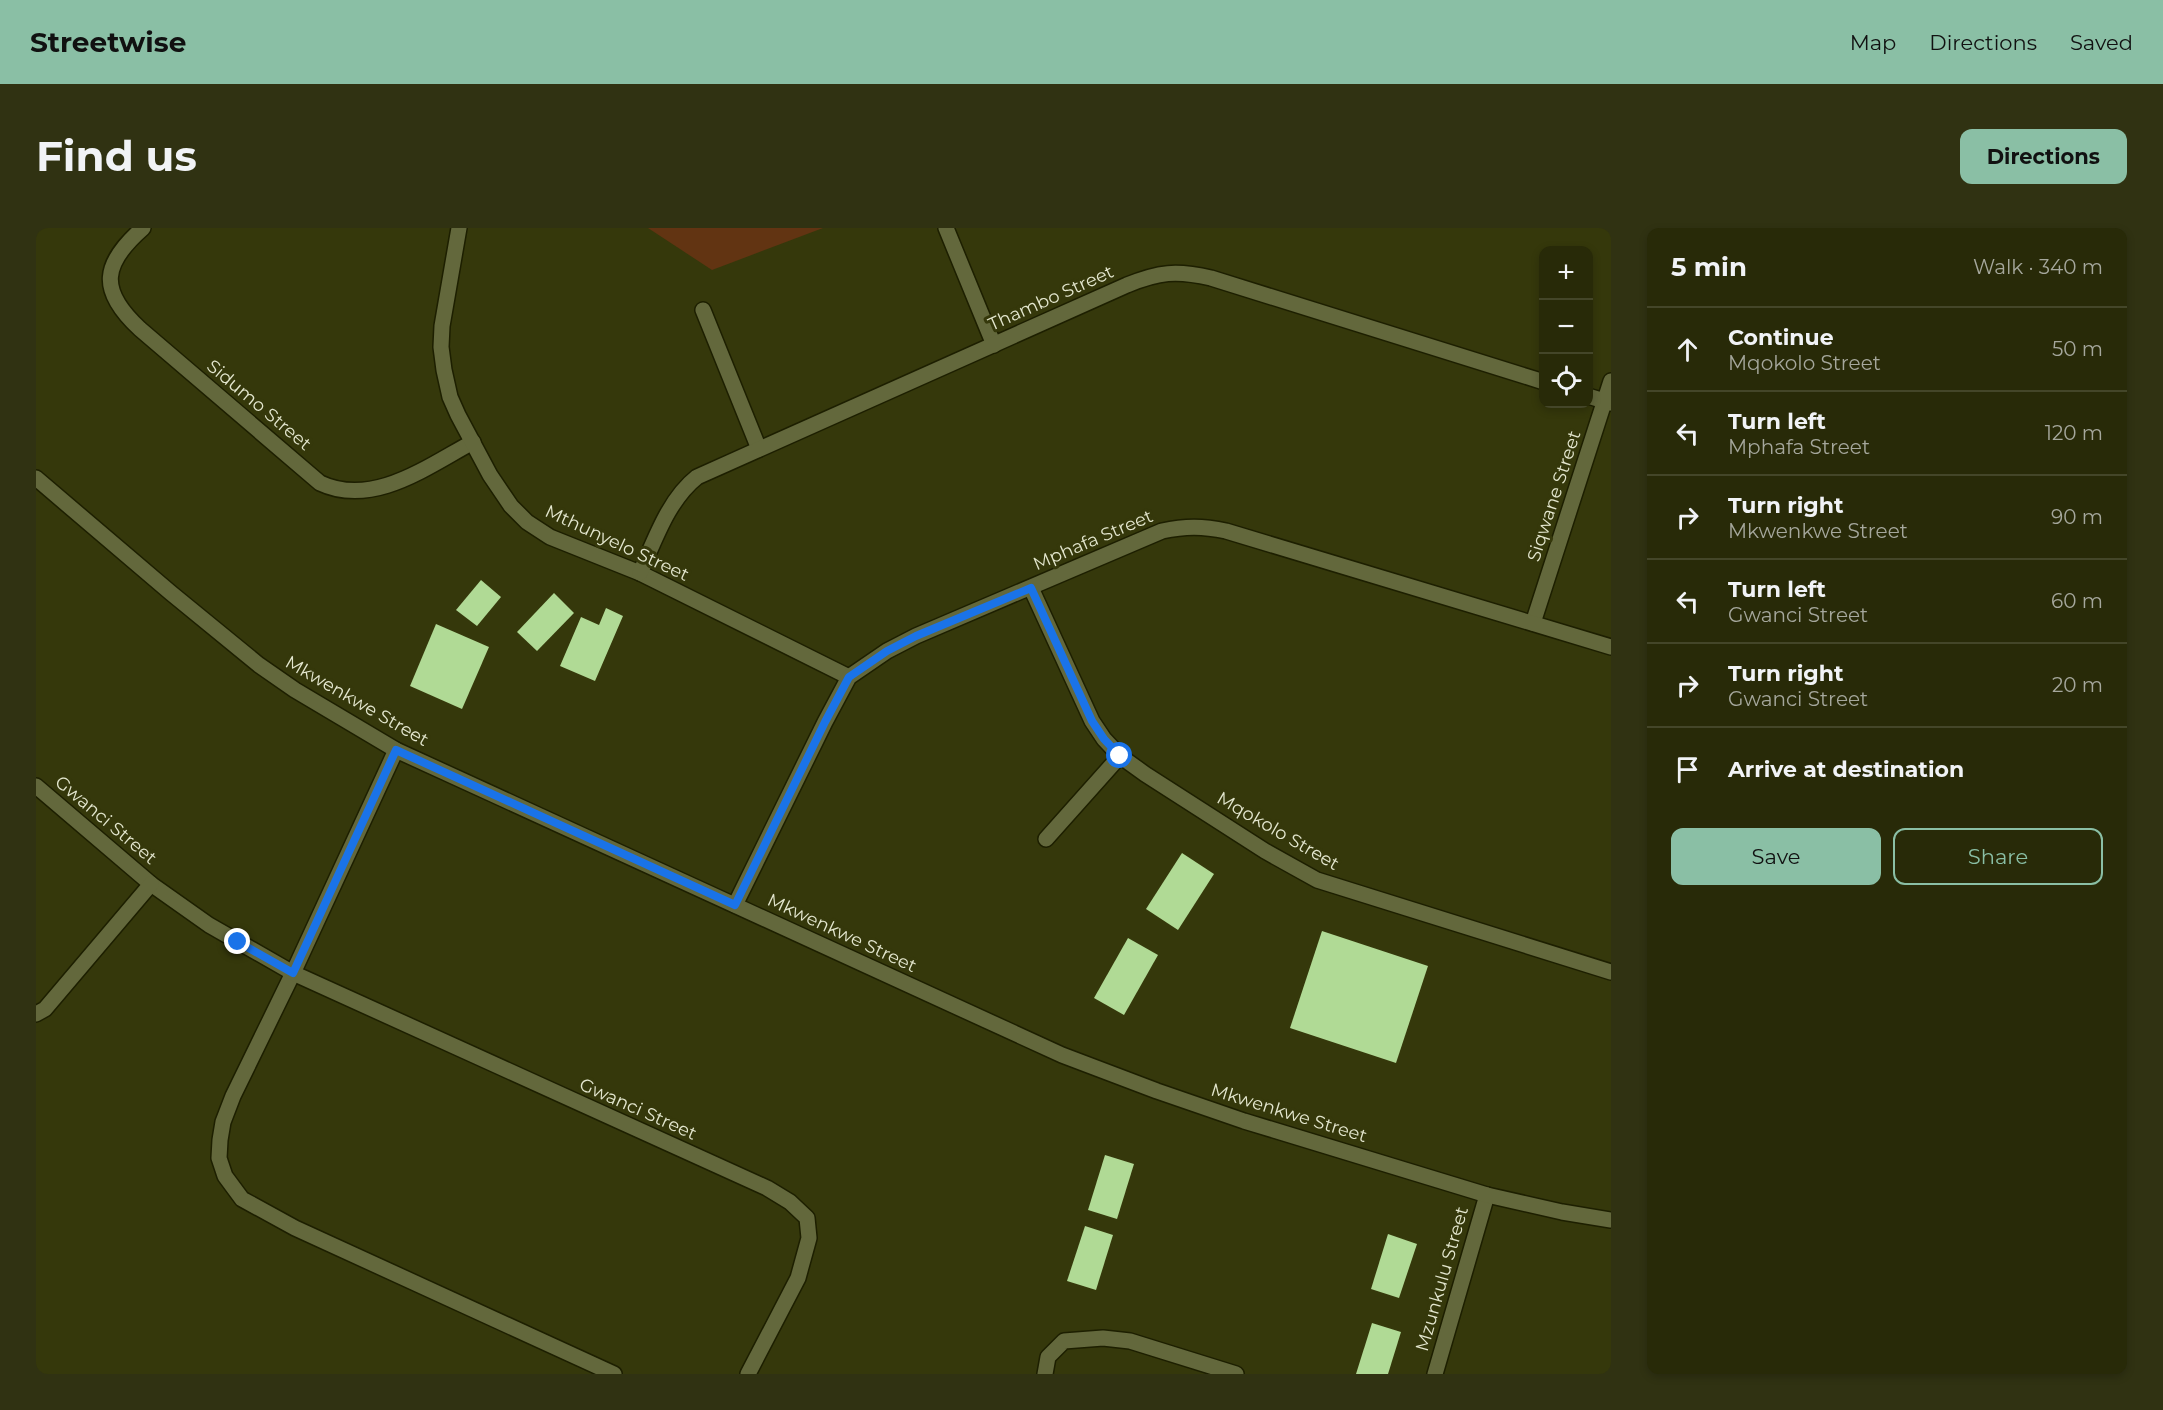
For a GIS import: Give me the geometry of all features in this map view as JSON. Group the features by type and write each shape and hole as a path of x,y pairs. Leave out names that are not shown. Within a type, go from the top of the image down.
{"street":[{"name":"Sidumo Street","path":"143,228 116,256 111,270 111,286 115,301 140,329 320,483 330,488 374,490 409,476 473,442"},
{"name":"Mthunyelo Street","path":"459,228 442,326 441,347 450,397 490,475 511,506 527,522 550,537 640,573 849,677"},
{"path":"946,228 994,345"},
{"name":"Thambo Street","path":"640,573 671,508 684,487 697,477 1150,276 1170,272 1188,272 1539,380"},
{"path":"703,310 759,449"},
{"name":"Siqwane Street","path":"1533,623 1608,402 1611,381"},
{"path":"1593,398 1608,402"},
{"name":"Mkwenkwe Street","path":"36,478 259,665 295,690 396,750 1062,1055 1244,1121 1487,1195 1562,1212 1611,1220"},
{"name":"Mphafa Street","path":"735,905 849,677 887,651 916,636 1162,531 1202,526 1226,531 1611,647"},
{"name":"Mqokolo Street","path":"1031,588 1092,721 1104,739 1120,756 1145,774 1245,838 1317,880 1611,972"},
{"path":"396,750 293,973 233,1096 223,1122 219,1158 225,1176 242,1199 295,1228 614,1374"},
{"path":"1046,839 1120,756"},
{"name":"Gwanci Street","path":"36,786 151,884 209,925 293,973 767,1188 790,1202 807,1218 809,1238 798,1278 748,1374"},
{"name":"Gwanci Street","path":"36,1014 50,1004 151,884"},
{"name":"Mzunkulu Street","path":"1435,1374 1487,1195"},
{"path":"1045,1374 1048,1357 1064,1341 1103,1338 1130,1341 1236,1374"}],"shaded area":[{"path":"648,228 823,228 712,270"}],"building":[{"path":"481,580 501,597 477,626 456,610"},
{"path":"554,593 574,613 537,651 517,632"},
{"path":"606,608 623,616 595,681 560,666 581,617 599,625"},
{"path":"436,624 489,647 462,709 410,686"},
{"path":"1182,853 1214,874 1178,930 1146,909"},
{"path":"1322,931 1428,966 1396,1063 1290,1028"},
{"path":"1128,938 1158,955 1124,1015 1094,998"},
{"path":"1105,1155 1134,1164 1117,1219 1088,1210"},
{"path":"1085,1226 1113,1235 1096,1290 1067,1281"},
{"path":"1388,1234 1417,1244 1399,1298 1371,1289"},
{"path":"1372,1323 1401,1332 1388,1374 1356,1374"}],"route":[{"path":"238,942 293,973 396,750 735,905 849,677 887,651 916,636 1031,588 1092,721 1104,739 1120,756"}]}
